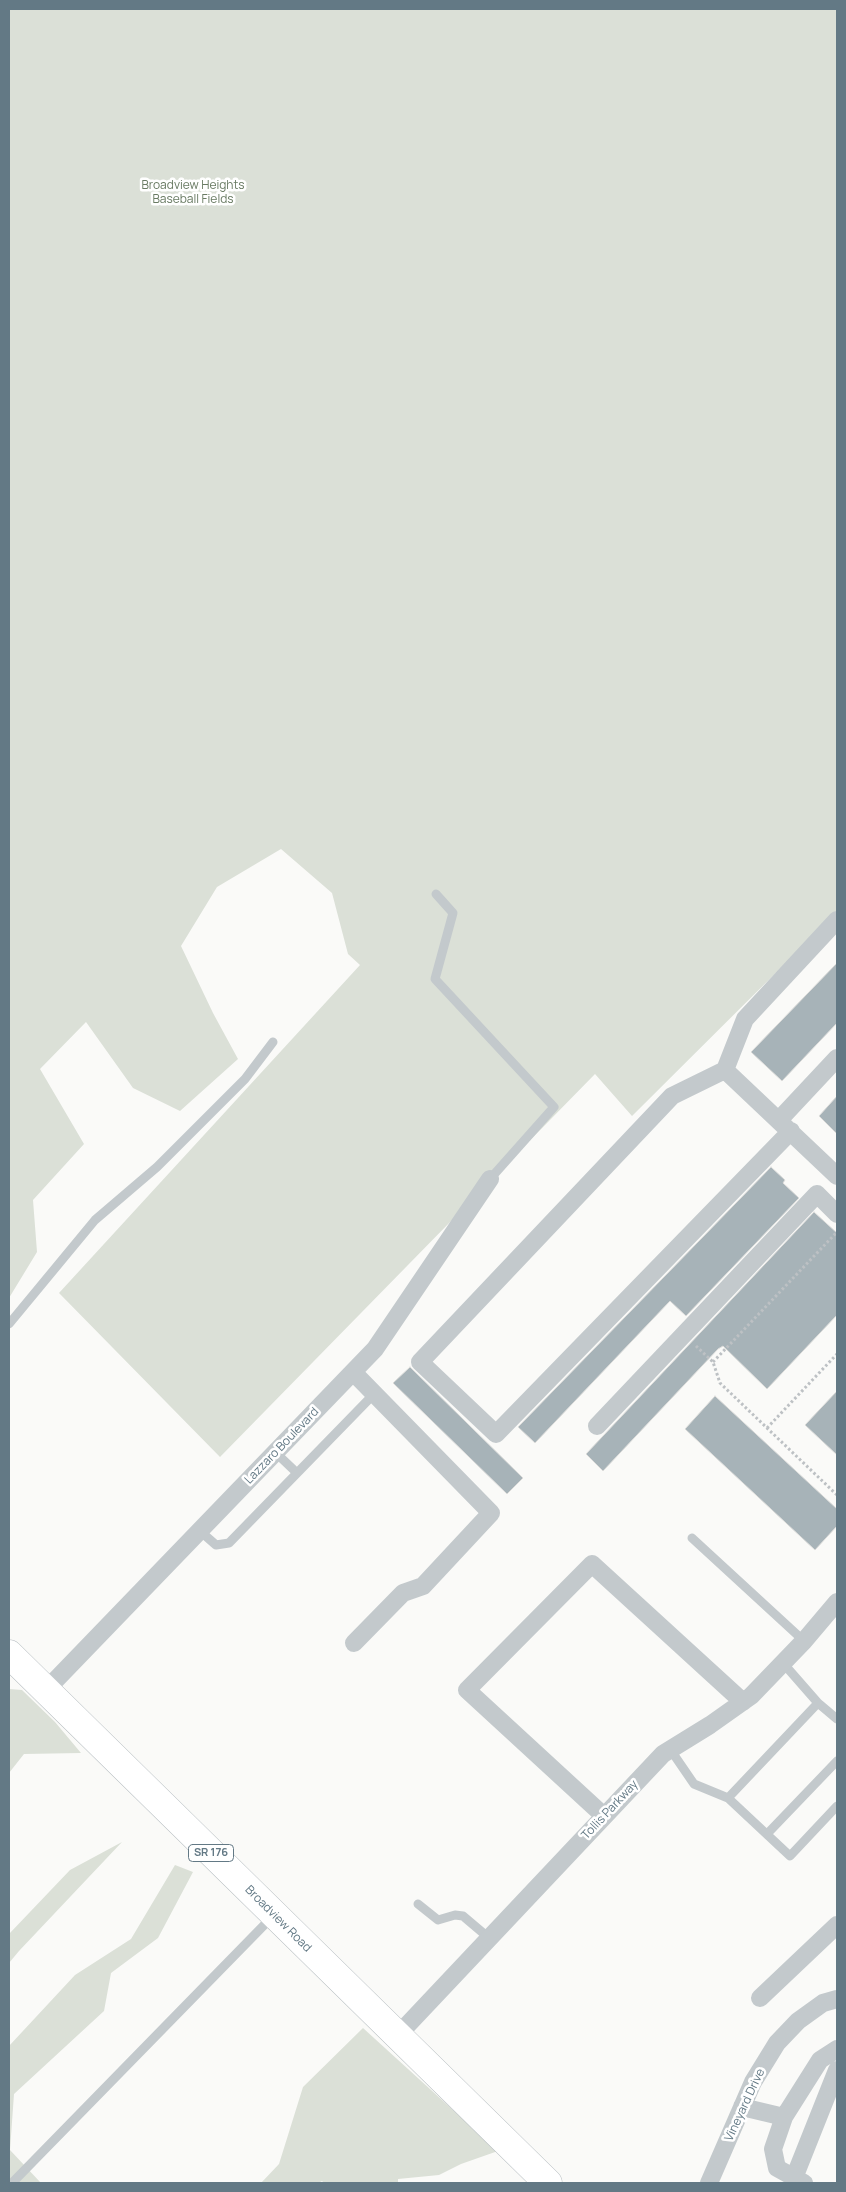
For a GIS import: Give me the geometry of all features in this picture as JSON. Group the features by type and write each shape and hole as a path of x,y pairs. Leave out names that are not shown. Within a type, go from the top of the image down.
{"main road":[{"name":"Broadview Road","path":"9,1654 548,2183"}],"street":[{"path":"837,920 745,1019 725,1070 672,1096 420,1362 496,1434 785,1125 837,1058"},
{"path":"725,1070 837,1176"},
{"name":"Lazzaro Boulevard","path":"46,1690 375,1349 490,1179"},
{"path":"596,1426 817,1194 837,1214"},
{"path":"353,1372 491,1513 423,1586 403,1593 354,1643"},
{"path":"604,1816 467,1690 592,1564 744,1702"},
{"name":"Tollis Parkway","path":"397,2036 663,1754 744,1702 804,1642 837,1602"},
{"path":"760,1998 837,1925"},
{"name":"Vineyard Drive","path":"709,2183 753,2082 777,2043 798,2021 823,2003 837,1999"},
{"path":"837,2049 820,2060 784,2117 773,2149 777,2168 799,2180 837,2070"},
{"path":"742,2108 784,2117"}],"lane":[{"path":"436,894 453,913 435,979 554,1107 490,1179"},
{"path":"9,1324 95,1220 157,1167 245,1079 273,1042"},
{"path":"200,1531 216,1545 229,1543 374,1394"},
{"path":"275,1452 297,1473"},
{"path":"692,1538 804,1642"},
{"path":"783,1663 818,1703 837,1719"},
{"path":"728,1798 818,1703"},
{"path":"670,1749 694,1784 728,1798 790,1856 837,1806"},
{"path":"767,1834 837,1761"},
{"path":"418,1904 438,1920 455,1914 463,1916 489,1938"},
{"path":"12,2183 274,1915"}],"path":[{"path":"713,1362 837,1232"},
{"path":"684,1334 713,1362 720,1383 837,1495"},
{"path":"768,1428 837,1354"}],"green space":[{"name":"Broadview Heights Baseball Fields","path":"9,9 837,9 837,912 632,1116 595,1074 220,1457 59,1293 360,965 348,954 332,893 281,849 217,887 181,946 213,1013 238,1059 180,1111 133,1088 86,1022 40,1069 84,1144 33,1200 37,1252 9,1298"},
{"path":"9,1689 22,1690 55,1722 81,1753 24,1754 9,1773"},
{"path":"122,1842 9,1963 9,1934 70,1870"},
{"path":"175,1865 193,1872 158,1938 111,1973 104,2011 14,2094 10,2150 41,2183 9,2183 9,2046 75,1975 131,1939"},
{"path":"363,2028 498,2151 461,2164 439,2175 398,2179 398,2183 324,2183 322,2181 318,2183 261,2183 279,2164 303,2087"}],"building":[{"path":"837,963 837,1023 782,1081 751,1052"},
{"path":"837,1096 837,1134 819,1116"},
{"path":"771,1167 785,1180 783,1183 799,1198 686,1316 670,1301 535,1443 518,1427"},
{"path":"814,1212 837,1233 837,1315 767,1389 723,1346 718,1349 603,1471 586,1454"},
{"path":"410,1367 523,1478 507,1494 393,1383"},
{"path":"837,1391 837,1455 805,1425"},
{"path":"715,1396 837,1509 837,1526 815,1550 685,1429"}]}
